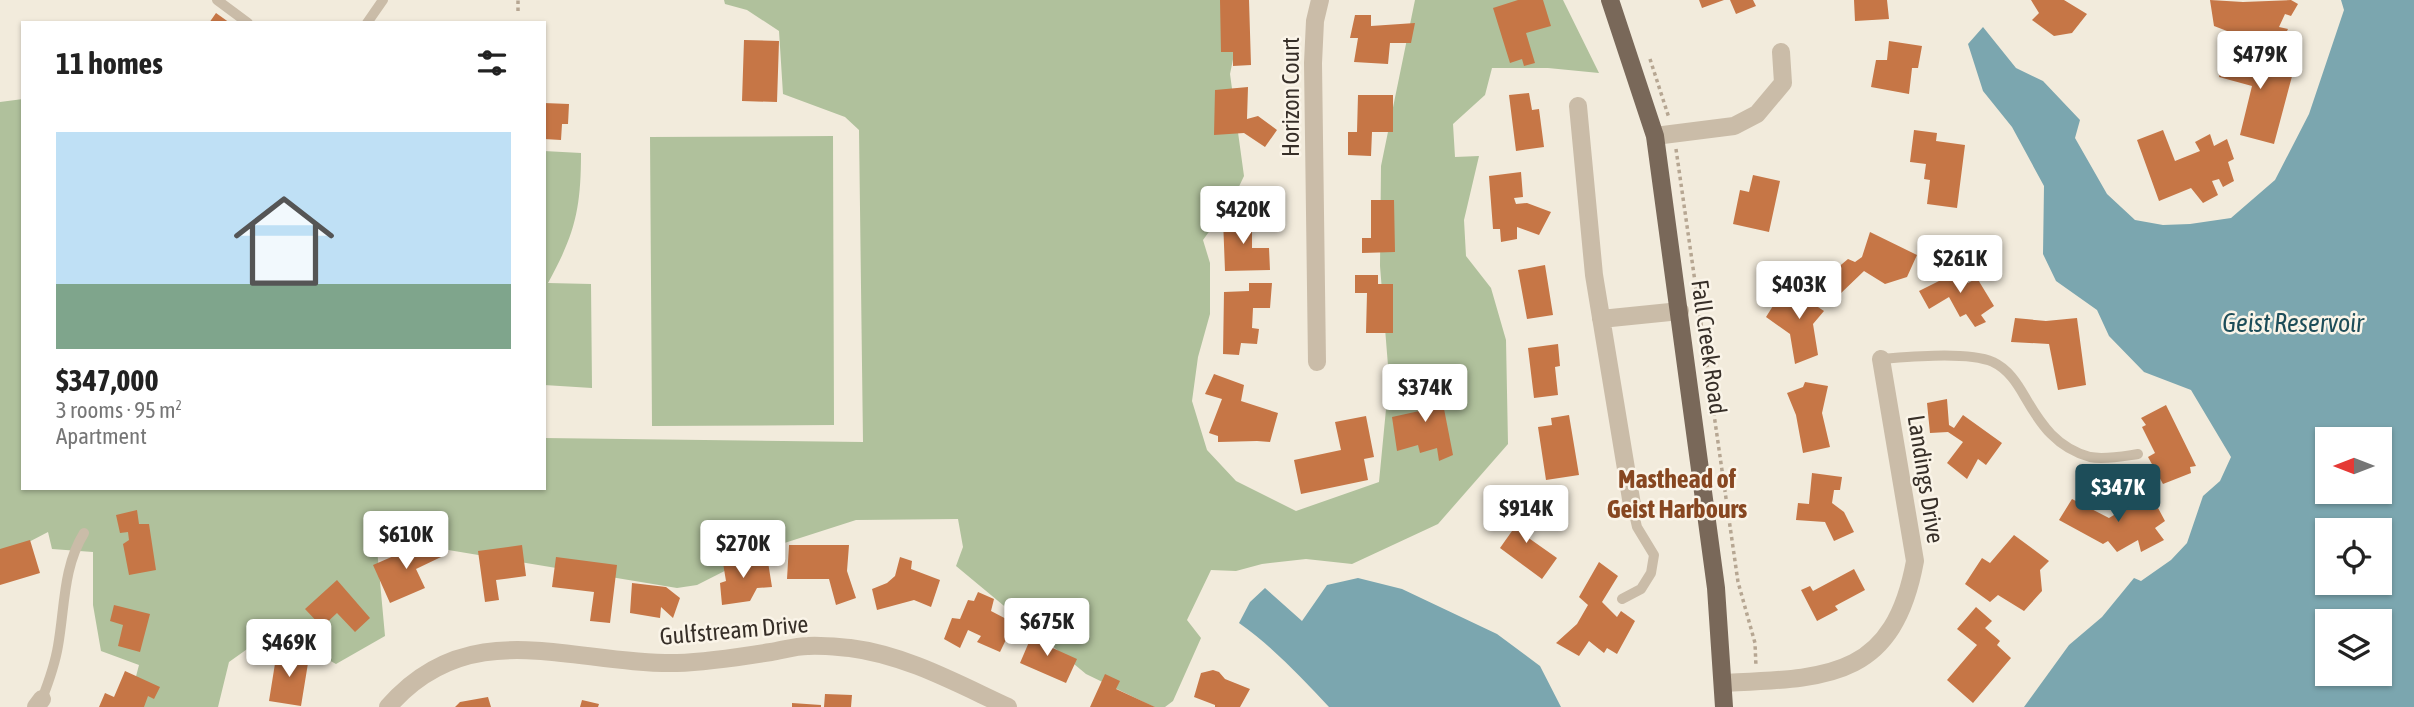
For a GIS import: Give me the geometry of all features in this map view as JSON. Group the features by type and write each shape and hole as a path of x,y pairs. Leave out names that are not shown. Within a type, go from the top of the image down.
{"main road":[{"name":"Fall Creek Road","path":"1610,0 1664,135 1680,311 1716,588 1724,707"}],"street":[{"name":"Horizon Court","path":"1317,362 1313,63 1315,21 1320,0"},
{"path":"1664,135 1734,126 1757,114 1783,83 1781,52"},
{"path":"1578,106 1594,275 1632,505"},
{"path":"1601,319 1680,311"},
{"name":"Landings Drive","path":"1723,683 1815,677 1835,672 1868,653 1886,636 1901,612 1910,590 1915,561 1881,359"},
{"name":"Gulfstream Drive","path":"388,707 428,671 470,654 498,649 527,649 613,660 677,663 714,661 808,646 851,649 895,657 1008,707"}],"lane":[{"path":"217,0 245,21"},
{"path":"368,21 383,0"},
{"path":"1881,359 1919,356 1971,358 1993,362 2018,385 2048,433 2064,444 2092,457 2138,454"},
{"path":"1622,599 1641,589 1651,573 1654,555 1637,527 1632,505"},
{"path":"39,703 58,648 69,562 84,533"}],"path":[{"path":"517,11 518,0"},
{"path":"1647,53 1670,119 1664,135 1678,155 1738,582 1755,643 1757,681"}],"green space":[{"path":"724,0 1245,0 1230,74 1244,176 1234,197 1203,240 1210,263 1210,314 1198,357 1192,401 1207,450 1236,481 1296,511 1379,482 1389,378 1380,266 1381,166 1415,0 1563,0 1599,73 1548,68 1492,68 1485,95 1453,124 1455,157 1479,156 1464,220 1466,256 1491,288 1506,340 1508,444 1438,524 1352,564 1306,559 1262,564 1236,571 1211,570 1187,620 1201,638 1173,701 1165,707 1154,707 1086,674 956,566 963,547 958,519 856,520 772,547 697,585 677,588 376,538 385,636 336,664 274,630 229,662 218,707 128,707 139,665 101,651 93,605 93,552 52,549 48,532 0,557 0,102 21,99 21,490 546,490 546,438 863,442 859,130 845,117 783,94 779,31 747,10 725,4"},
{"path":"833,136 834,425 652,426 650,137"},
{"path":"546,151 581,153 580,190 575,221 565,250 548,283 591,284 592,388 546,385"}],"water":[{"name":"Geist Reservoir","path":"2341,0 2414,0 2414,707 2024,707 2069,645 2102,617 2134,578 2141,581 2171,560 2187,543 2203,496 2220,481 2231,457 2191,390 2144,372 2109,336 2097,310 2056,281 2043,254 2044,186 2012,127 1983,91 1968,44 1983,27 2016,68 2043,81 2080,120 2075,138 2107,194 2135,220 2163,225 2231,218 2275,180 2309,114 2344,10"},
{"path":"1358,578 1402,589 1497,634 1540,666 1561,707 1329,707 1275,652 1239,623 1250,602 1265,588 1302,621 1327,585"}],"building":[{"path":"1220,0 1249,0 1251,65 1233,66 1233,52 1221,52"},
{"path":"1518,0 1543,0 1551,26 1526,33 1535,63 1524,66 1522,59 1510,63 1493,8"},
{"path":"1699,0 1724,0 1702,8"},
{"path":"1730,0 1753,0 1756,6 1736,14"},
{"path":"1854,0 1887,0 1889,19 1855,21"},
{"path":"2031,0 2064,0 2087,14 2072,33 2054,36 2032,20 2039,13"},
{"path":"2210,0 2291,0 2298,4 2291,16 2285,14 2279,27 2288,29 2283,39 2252,31 2240,36 2214,26"},
{"path":"216,13 227,21 210,21"},
{"path":"1355,15 1371,15 1371,26 1415,23 1411,43 1390,43 1388,64 1354,62 1358,38 1350,38"},
{"path":"744,40 779,41 777,102 742,101"},
{"path":"1889,41 1922,46 1918,68 1912,68 1909,94 1871,87 1876,60 1887,60"},
{"path":"2227,48 2295,65 2274,144 2240,135 2252,86 2219,77"},
{"path":"1248,87 1247,119 1258,116 1277,130 1265,147 1244,133 1214,135 1215,90"},
{"path":"1529,93 1532,110 1539,109 1544,147 1516,151 1509,95"},
{"path":"1358,95 1393,95 1393,132 1372,132 1371,156 1348,155 1348,132 1357,132"},
{"path":"546,103 569,104 568,124 562,124 561,140 546,139"},
{"path":"1914,130 1937,133 1936,141 1965,145 1957,208 1927,204 1930,180 1924,179 1926,164 1910,162"},
{"path":"2163,130 2175,161 2200,151 2195,142 2210,134 2214,146 2227,139 2234,159 2228,162 2234,181 2223,187 2219,179 2212,181 2218,195 2203,203 2191,188 2159,201 2137,140"},
{"path":"1521,172 1523,197 1514,198 1516,204 1527,203 1551,212 1539,235 1517,227 1517,239 1501,242 1500,229 1493,229 1489,176"},
{"path":"1753,175 1780,181 1769,232 1733,224 1740,190 1749,192"},
{"path":"1371,200 1394,200 1395,252 1362,253 1362,238 1371,238"},
{"path":"1260,218 1260,228 1252,229 1252,248 1269,248 1270,270 1225,271 1223,219"},
{"path":"1870,232 1917,255 1907,277 1885,284 1864,271 1839,295 1824,279 1848,259 1855,262 1862,257"},
{"path":"1955,262 1968,283 1977,278 1994,306 1981,315 1986,322 1975,327 1966,314 1960,317 1949,297 1929,309 1919,291 1949,276 1945,268"},
{"path":"1545,265 1553,315 1527,319 1518,270"},
{"path":"1355,275 1378,275 1378,284 1393,284 1393,333 1366,333 1367,293 1355,293"},
{"path":"1799,280 1819,295 1812,303 1824,311 1813,324 1818,355 1795,364 1790,334 1766,317 1778,298 1786,302"},
{"path":"1249,283 1272,283 1270,308 1253,308 1252,328 1259,329 1257,344 1241,343 1239,355 1223,354 1224,292 1249,291"},
{"path":"2015,318 2046,321 2077,318 2086,385 2058,390 2049,344 2011,342"},
{"path":"1558,344 1560,366 1555,367 1558,395 1534,398 1528,348"},
{"path":"1214,374 1244,385 1241,401 1278,413 1270,442 1218,442 1218,436 1209,433 1222,399 1205,394"},
{"path":"1438,378 1453,455 1439,461 1437,448 1420,453 1418,445 1397,451 1392,417 1424,410 1418,383"},
{"path":"1805,382 1828,386 1822,413 1830,447 1803,453 1796,415 1787,393 1803,387"},
{"path":"1947,399 1949,425 1954,428 1963,415 2002,443 1986,465 1978,459 1967,479 1947,463 1963,442 1948,432 1930,433 1927,403"},
{"path":"2166,405 2196,466 2190,467 2191,473 2163,484 2148,457 2155,453 2142,427 2146,425 2141,418"},
{"path":"1569,415 1579,475 1546,480 1538,427 1552,425 1551,418"},
{"path":"1366,416 1374,457 1364,459 1368,480 1301,494 1294,460 1341,450 1335,422"},
{"path":"1812,473 1842,477 1840,490 1834,490 1832,503 1844,512 1854,532 1834,541 1825,522 1796,520 1798,503 1809,504"},
{"path":"2150,493 2165,521 2155,528 2164,540 2141,552 2138,540 2117,552 2108,541 2103,544 2059,520 2072,499 2109,518"},
{"path":"1517,504 1533,514 1520,532 1557,558 1542,579 1500,548 1512,531 1503,524"},
{"path":"137,510 139,524 149,524 156,570 129,575 123,544 129,540 128,532 120,533 116,515"},
{"path":"2014,535 2049,561 2040,570 2042,591 2024,611 1998,595 1990,602 1965,584 1982,558 1990,563"},
{"path":"433,539 441,557 416,569 425,588 390,603 373,565"},
{"path":"30,540 40,573 0,585 0,549"},
{"path":"522,545 526,576 496,580 499,600 485,602 478,551"},
{"path":"789,545 849,545 847,571 856,598 836,605 829,579 787,579"},
{"path":"738,555 739,564 768,562 772,587 757,588 750,601 722,605 720,583 726,581 722,557"},
{"path":"556,557 617,565 610,623 590,621 594,592 552,587"},
{"path":"900,557 912,561 911,569 940,580 931,607 914,600 877,610 872,589 887,583 895,576"},
{"path":"1599,562 1618,576 1602,602 1617,617 1621,611 1635,621 1617,654 1607,648 1604,653 1589,641 1579,656 1556,643 1577,624 1588,605 1579,597"},
{"path":"1854,569 1865,590 1835,606 1838,610 1817,621 1801,590 1810,586 1813,591"},
{"path":"337,580 370,618 355,632 337,613 322,627 305,609"},
{"path":"632,583 666,587 680,598 673,618 661,607 660,618 630,613"},
{"path":"978,592 994,599 991,611 1014,623 1000,652 977,642 981,636 968,630 960,648 944,639 952,618 960,619 968,600 974,601"},
{"path":"114,605 150,614 140,652 118,646 123,625 110,621"},
{"path":"1976,607 1992,621 1985,628 2000,641 1997,645 2011,658 1973,703 1947,680 1977,645 1957,629"},
{"path":"1035,628 1051,635 1046,645 1077,659 1066,683 1020,663"},
{"path":"277,651 309,657 301,706 269,701"},
{"path":"1213,670 1225,679 1250,689 1240,707 1215,707 1194,697 1201,673"},
{"path":"125,671 160,687 154,699 148,696 144,707 99,707 105,693 114,697"},
{"path":"1105,674 1120,681 1116,689 1155,707 1090,707"},
{"path":"825,694 852,695 851,707 824,707"},
{"path":"488,697 491,707 455,707 460,702"},
{"path":"582,700 599,704 598,707 580,707"},
{"path":"792,703 821,705 821,707 792,707"}],"district":[{"name":"Masthead of Geist Harbours","path":"1677,494"}]}
